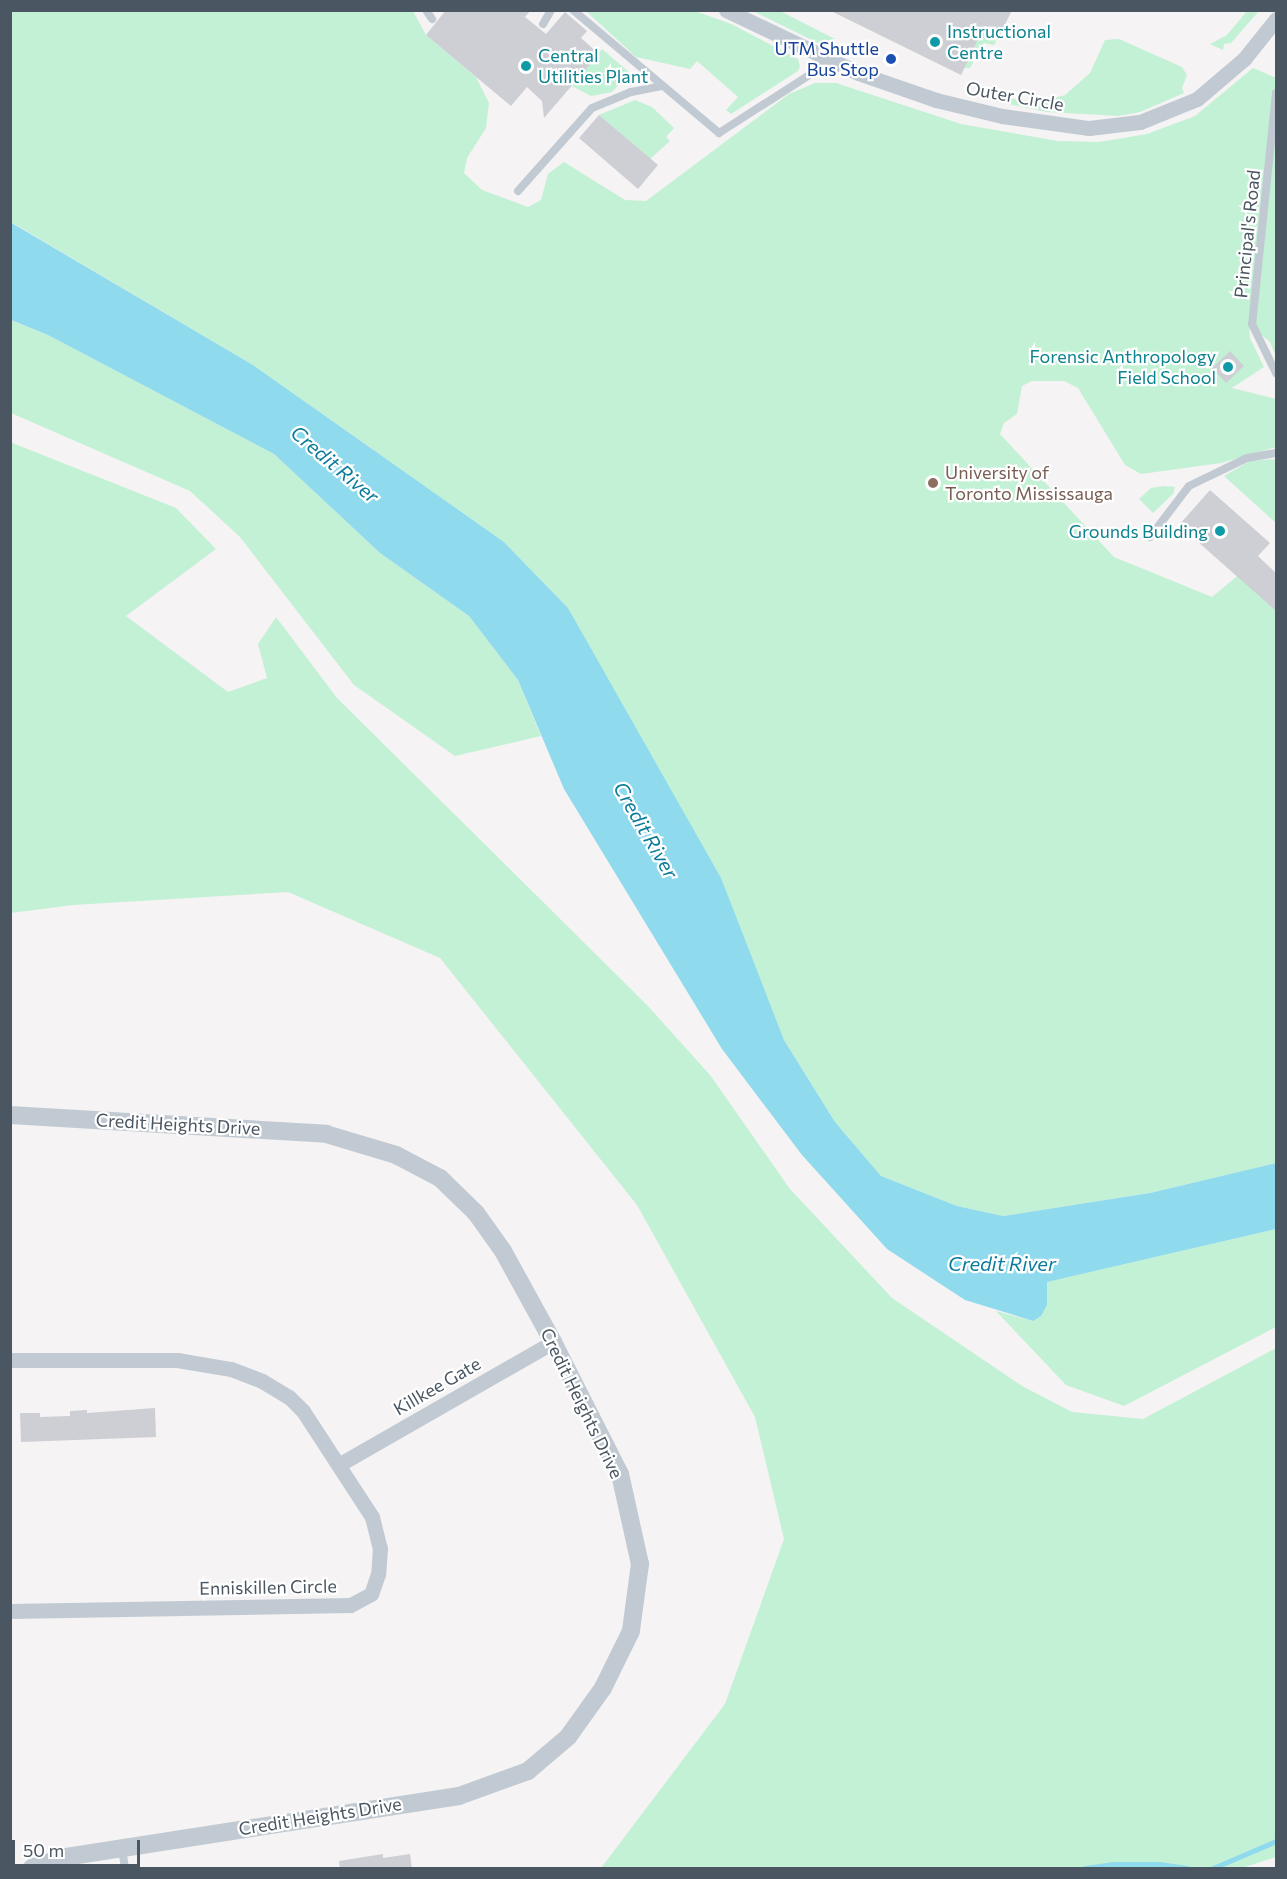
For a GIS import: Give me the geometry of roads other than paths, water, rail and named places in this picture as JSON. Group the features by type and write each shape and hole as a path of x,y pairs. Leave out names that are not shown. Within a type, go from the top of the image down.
{"street":[{"name":"Outer Circle","path":"726,10 882,83 971,109 1060,125 1112,127 1170,113 1197,99 1244,59 1276,19"},
{"name":"Credit Heights Drive","path":"10,1115 326,1134 396,1155 440,1178 476,1213 503,1251 553,1342 620,1474 640,1564 631,1631 603,1688 568,1737 528,1772 459,1796 65,1857 32,1869"},
{"name":"Killkee Gate","path":"340,1464 553,1342"},
{"name":"Enniskillen Circle","path":"10,1360 145,1359 231,1369 262,1380 289,1397 340,1464 372,1518 380,1548 378,1574 371,1594 350,1605 10,1611"}],"lane":[{"path":"426,10 432,19"},
{"path":"543,24 551,10"},
{"path":"573,10 661,86 719,132 831,61"},
{"path":"518,191 592,108 631,92 661,86"},
{"name":"Principal's Road","path":"1276,93 1252,324 1276,373"},
{"path":"1150,537 1189,486 1247,458 1276,453"},
{"path":"122,1848 125,1869"}],"water":[{"name":"Credit River","path":"10,222 253,365 504,542 568,608 721,878 784,1040 835,1122 881,1176 957,1206 1003,1216 1150,1193 1276,1163 1276,1229 1047,1282 1047,1305 1041,1316 1033,1321 965,1300 887,1249 802,1155 722,1049 564,789 518,680 469,616 380,553 274,454 48,335 11,320"}],"waterway":[{"path":"1213,1868 1276,1841"},
{"path":"1085,1868 1112,1864 1159,1864 1187,1868"}],"place":[{"name":"Instructional Centre","path":"935,42"},
{"name":"UTM Shuttle Bus Stop","path":"891,59"},
{"name":"Central Utilities Plant","path":"526,66"},
{"name":"Forensic Anthropology Field School","path":"1228,367"},
{"name":"University of Toronto Mississauga","path":"933,483"},
{"name":"Grounds Building","path":"1220,531"}]}
